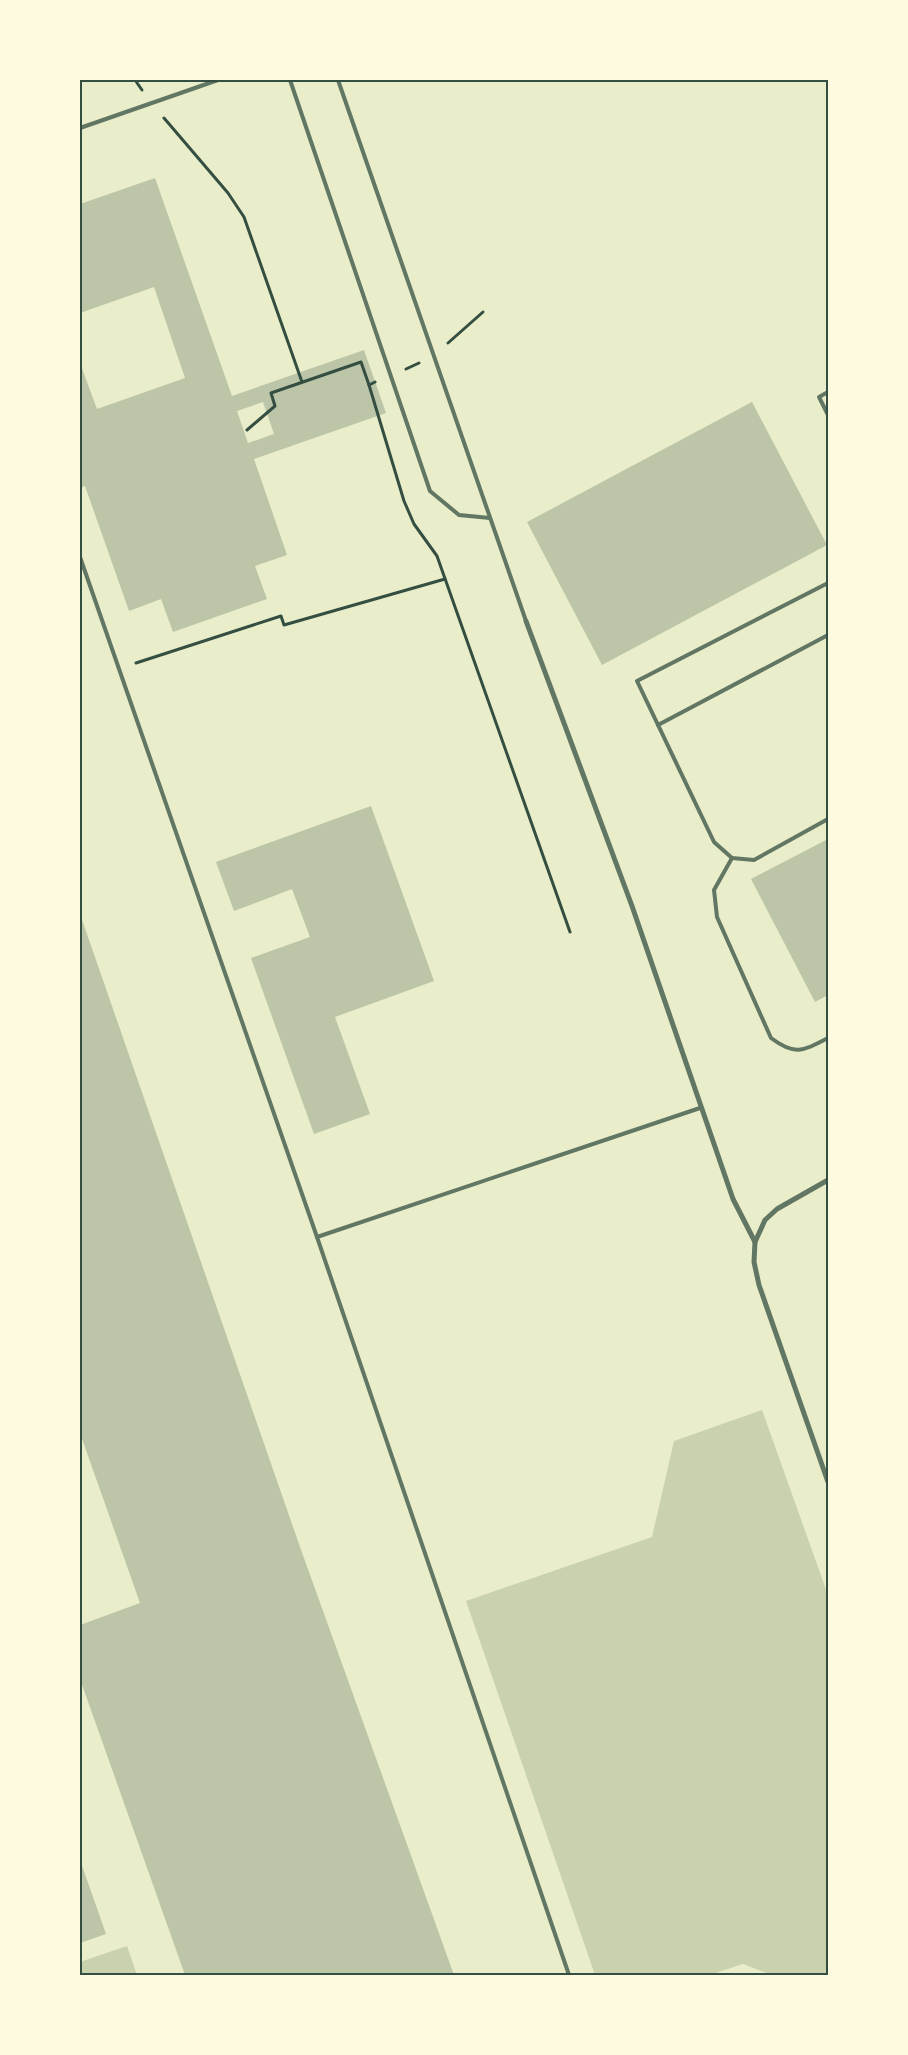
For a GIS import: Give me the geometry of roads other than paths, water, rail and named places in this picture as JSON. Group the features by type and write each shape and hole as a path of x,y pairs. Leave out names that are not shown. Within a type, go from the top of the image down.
{"street":[{"path":"526,621 632,906 700,1108 733,1199 755,1242"},
{"path":"828,1180 777,1209 765,1220 755,1242 754,1262 759,1285 828,1482"}],"lane":[{"path":"80,128 218,80"},
{"path":"290,80 430,491 459,515 490,518"},
{"path":"338,80 526,621"},
{"path":"828,392 819,397 828,415"},
{"path":"80,557 317,1238 569,1975"},
{"path":"828,582 637,681 714,842 732,858 754,860 828,820"},
{"path":"658,725 828,635"},
{"path":"732,858 714,890 717,917 771,1038 785,1049 806,1049 828,1038"},
{"path":"317,1238 700,1108"}]}
